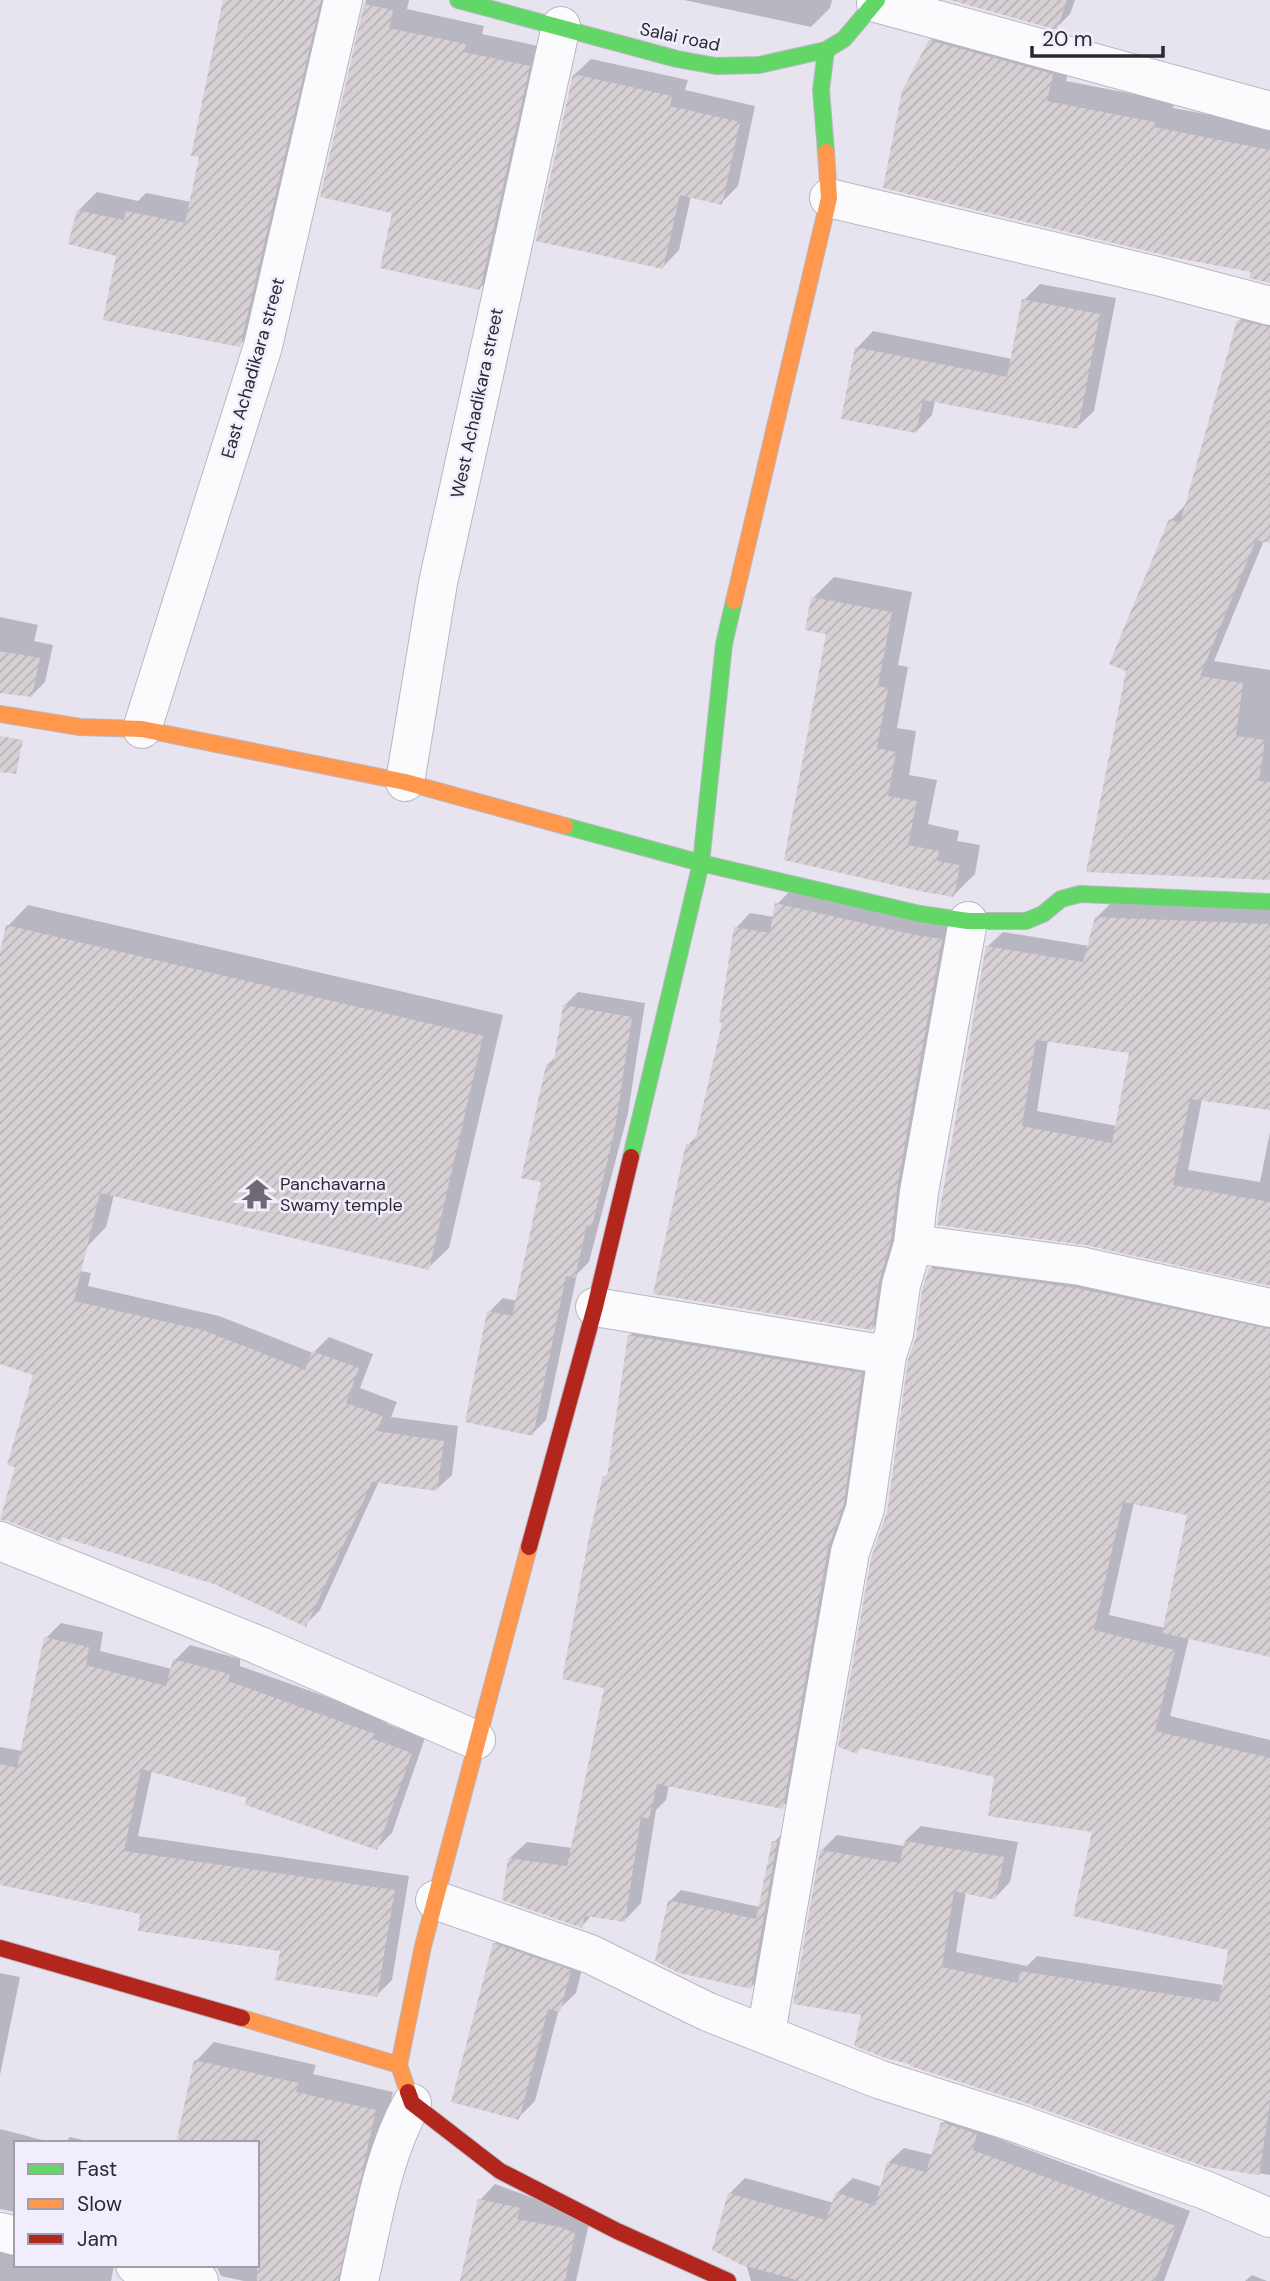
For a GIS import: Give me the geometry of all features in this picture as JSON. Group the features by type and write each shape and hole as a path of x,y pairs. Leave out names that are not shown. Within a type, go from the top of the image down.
{"main road":[{"name":"Salai road","path":"458,0 677,59 716,66 759,65 826,50 845,39 876,1"},
{"path":"728,2281 617,2231 500,2171 412,2103 398,2064 435,1900 476,1740 595,1307 701,863 724,643 829,198 821,90 826,50"},
{"path":"0,714 80,727 142,729 405,782 701,863 920,914 968,921 1026,921 1043,914 1061,899 1080,894 1270,902"},
{"path":"0,1948 398,2064"}],"street":[{"name":"East Achadikara street","path":"142,729 263,346 343,0"},
{"path":"876,1 1270,111"},
{"name":"West Achadikara street","path":"405,782 438,583 561,26"},
{"path":"829,198 1157,276 1270,306"},
{"path":"766,2033 850,1552 867,1496 887,1355 894,1335 901,1284 913,1244 919,1192 968,921"},
{"path":"913,1244 1080,1266 1270,1308"},
{"path":"595,1307 887,1355"},
{"path":"0,1541 258,1645 476,1740"},
{"path":"435,1900 590,1954 708,2011 881,2080 1016,2123 1205,2190 1270,2218"},
{"path":"359,2281 386,2165 400,2125 412,2103"},
{"path":"143,2267 199,2281"}],"building":[{"path":"223,0 321,0 240,347 103,320 116,256 68,244 77,210 124,220 126,211 185,223 199,157 191,156"},
{"path":"950,0 1067,0 1057,30"},
{"path":"364,4 393,10 389,28 466,44 464,52 530,66 480,290 380,268 392,213 320,197"},
{"path":"929,40 1053,74 1047,101 1155,122 1154,127 1270,150 1270,283 1249,278 1251,272 1172,257 883,188 902,91"},
{"path":"573,74 672,96 670,106 740,122 722,205 680,195 663,269 536,241"},
{"path":"1022,299 1100,314 1078,429 923,400 916,433 841,419 855,347 1007,377"},
{"path":"1237,320 1270,327 1270,543 1256,540 1200,676 1243,683 1236,736 1265,740 1259,781 1270,782 1270,880 1086,872 1126,671 1109,664 1169,519 1180,523"},
{"path":"811,597 892,612 878,686 888,688 877,748 896,752 888,796 917,801 908,845 939,851 937,861 960,865 954,897 784,860 826,634 805,630"},
{"path":"0,651 40,658 32,697 0,693"},
{"path":"0,736 23,740 16,774 0,772"},
{"path":"775,903 942,939 897,1188 891,1240 879,1282 872,1330 653,1294 686,1144 694,1145 722,1023 719,1022 734,927 770,933"},
{"path":"1095,917 1270,924 1270,1110 1190,1099 1173,1185 1270,1202 1270,1286 1085,1245 937,1225 986,946 1083,962","holes":["1036,1040 1129,1053 1112,1143 1022,1126"]},
{"path":"6,925 483,1036 429,1270 100,1193 74,1301 203,1330 305,1370 312,1351 359,1368 346,1403 383,1416 377,1431 444,1441 437,1491 372,1482 306,1627 214,1584 62,1537 61,1542 0,1520 15,1467 7,1465 33,1375 0,1364 0,952"},
{"path":"563,1005 632,1017 615,1129 592,1227 587,1225 575,1278 566,1276 533,1436 465,1422 487,1311 512,1316 541,1182 521,1178 546,1065 553,1066"},
{"path":"929,1268 1076,1288 1270,1329 1270,1657 1162,1633 1187,1515 1123,1502 1094,1630 1175,1650 1155,1731 1270,1758 1270,2103 1259,2175 1206,2167 1023,2102 888,2059 854,2046 861,2015 793,2004 820,1850 900,1863 904,1841 1004,1857 995,1900 954,1891 942,1967 1018,1983 1020,1971 1219,2002 1228,1950 1073,1916 1092,1832 988,1816 994,1777 860,1748 857,1754 838,1747 871,1558 887,1512 908,1360 916,1337 922,1290"},
{"path":"628,1335 862,1373 844,1504 828,1548 783,1809 657,1784 649,1819 641,1817 625,1922 585,1916 582,1928 502,1900 508,1858 567,1866 604,1688 562,1679 589,1537 603,1476 607,1477"},
{"path":"44,1637 89,1647 86,1665 166,1686 173,1659 230,1674 228,1681 375,1734 373,1739 412,1753 377,1850 245,1805 247,1798 141,1769 124,1851 395,1890 377,1997 275,1980 280,1951 138,1931 140,1914 0,1885 0,1764 17,1768"},
{"path":"772,1841 777,1842 751,1989 679,1973 655,1961 668,1900 756,1919"},
{"path":"493,1943 571,1970 560,2012 548,2009 519,2120 451,2102"},
{"path":"194,2060 299,2083 296,2092 376,2110 338,2281 257,2281 259,2141 176,2141"},
{"path":"941,2122 977,2134 973,2150 1176,2226 1155,2281 800,2281 742,2265 712,2250 728,2193 826,2220 836,2192 875,2206 887,2162 926,2172"},
{"path":"478,2199 520,2208 517,2219 564,2228 575,2234 565,2281 460,2281"}],"traffic: fast":[{"path":"458,0 677,59 716,66 759,65 826,50 844,39 877,0"},
{"path":"826,50 821,90 826,152"},
{"path":"631,1157 701,863 724,644 734,601"},
{"path":"565,826 701,863 920,914 968,921 1026,921 1043,914 1061,899 1080,894 1270,902"}],"traffic: slow":[{"path":"734,601 829,198 826,152"},
{"path":"0,714 80,727 142,729 405,782 565,826"},
{"path":"408,2092 399,2065 423,1946 529,1547"},
{"path":"242,2018 399,2065"}],"traffic: jam":[{"path":"529,1547 595,1307 631,1157"},
{"path":"0,1948 242,2018"},
{"path":"408,2092 412,2103 500,2171 617,2231 728,2281"}],"place":[{"name":"Panchavarna Swamy temple","path":"257,1194"}]}
